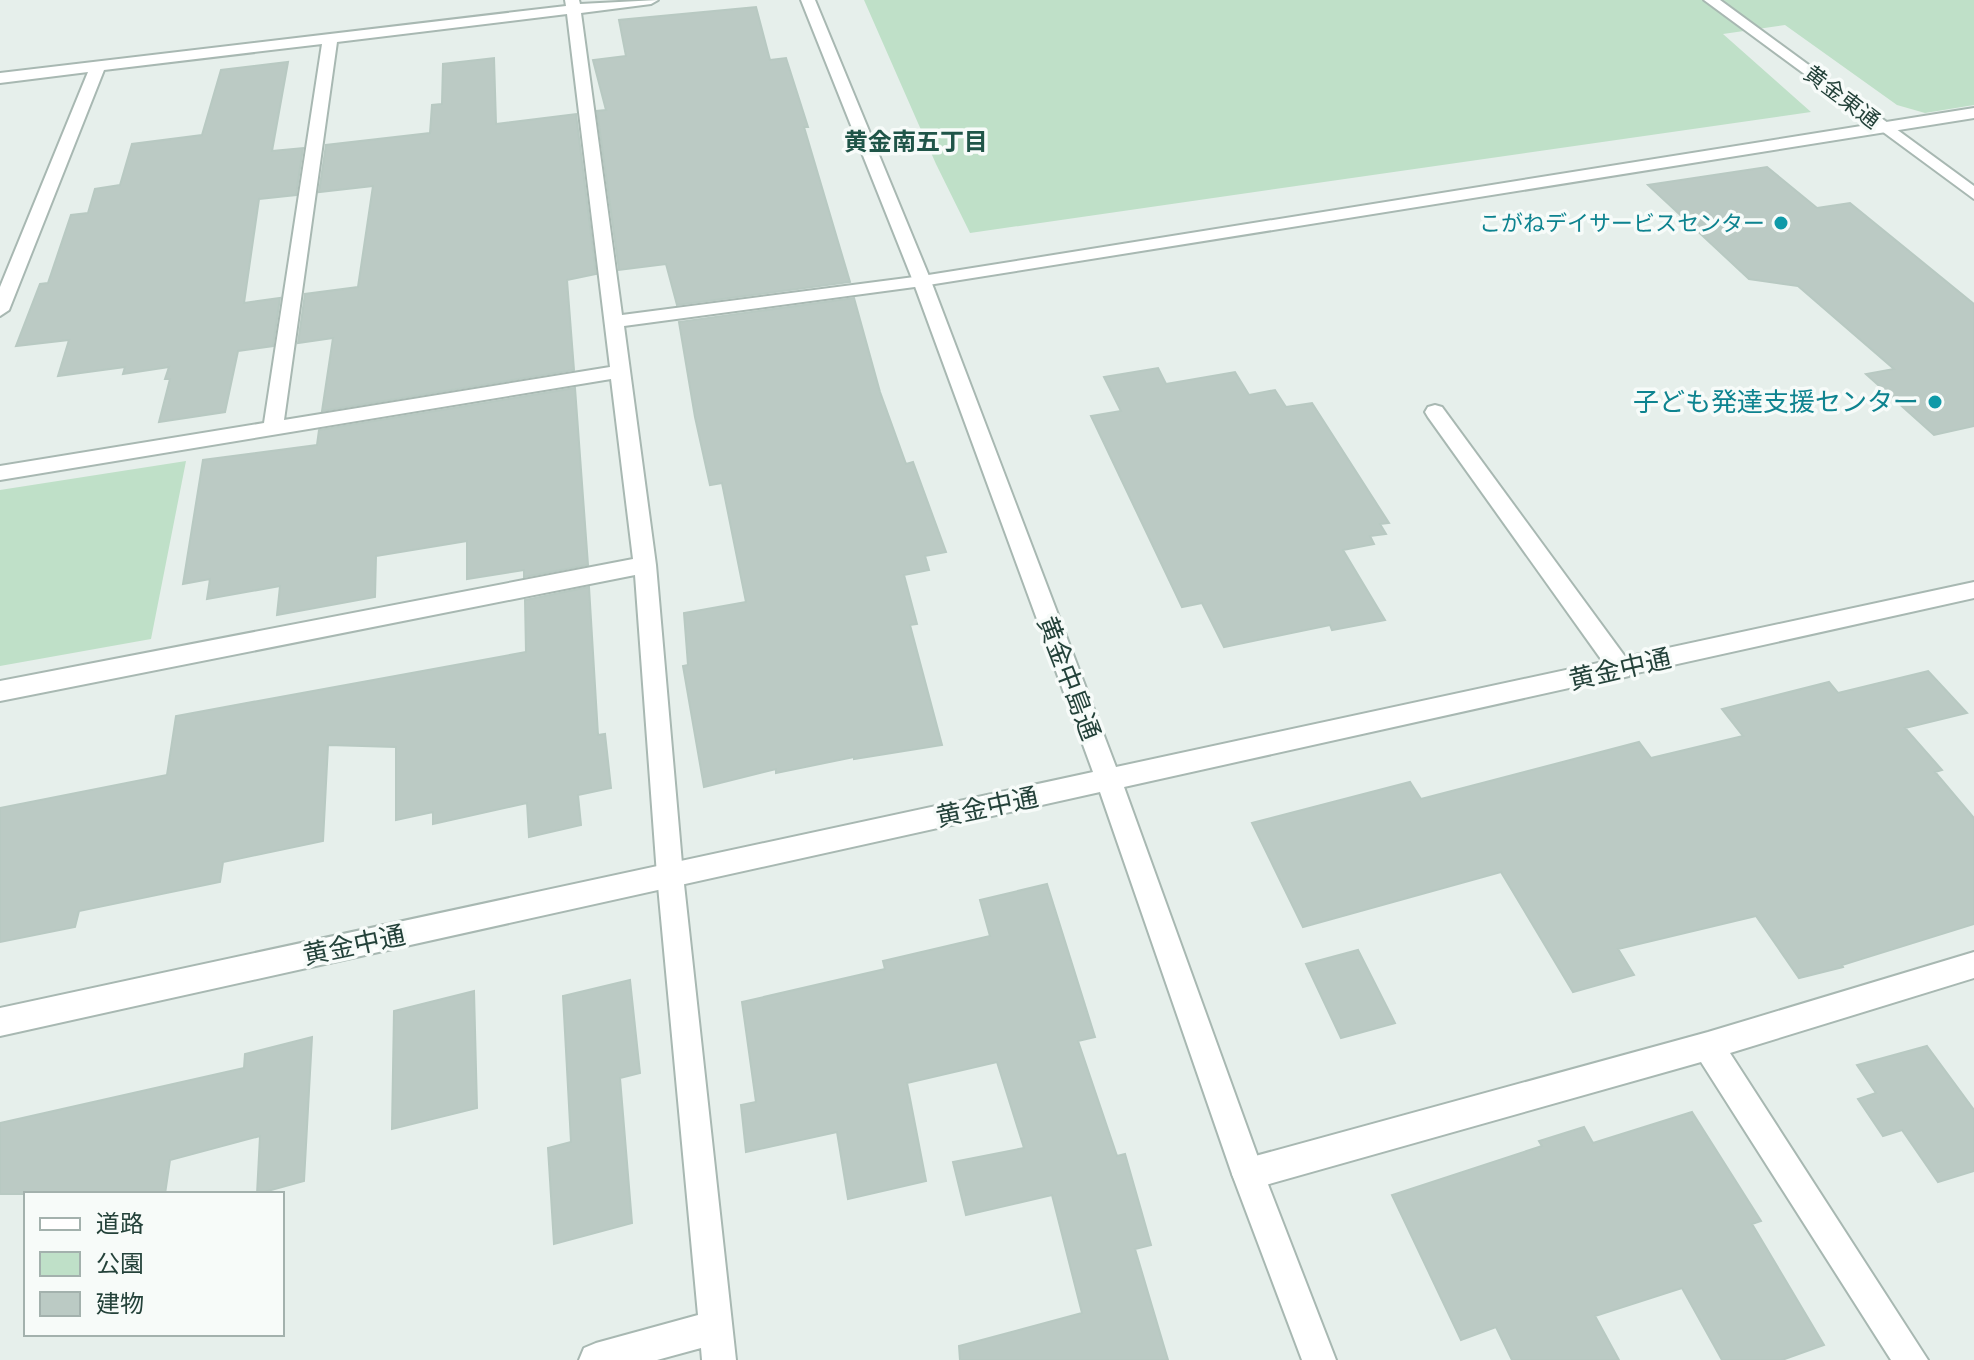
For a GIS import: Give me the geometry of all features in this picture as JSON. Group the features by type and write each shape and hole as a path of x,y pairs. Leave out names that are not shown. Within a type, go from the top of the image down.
{"street":[{"path":"0,78 330,40 573,5 651,0"},
{"name":"黄金中島通","path":"808,0 922,281 1108,781 1248,1174 1319,1360"},
{"name":"黄金東通","path":"1711,0 1974,194"},
{"path":"573,5 645,565 670,875 717,1344 596,1360"},
{"path":"273,429 330,40"},
{"path":"0,310 97,68"},
{"path":"614,322 922,281 1974,113"},
{"path":"0,473 621,371"},
{"path":"1435,412 1621,669"},
{"path":"0,691 645,565"},
{"name":"黄金中通","path":"0,1022 1974,590"},
{"path":"1248,1174 1708,1046 1974,965"},
{"path":"1708,1046 1911,1360"}],"green space":[{"path":"864,0 1974,0 1974,105 1925,113 1897,105 1785,25 1723,34 1811,112 970,233"},
{"path":"186,461 151,639 0,666 0,490"}],"building":[{"path":"756,7 770,60 786,58 850,282 677,305 666,264 619,270 597,111 606,110 593,60 626,56 619,20"},
{"path":"494,58 496,124 576,114 596,274 567,280 574,370 322,411 333,338 298,343 305,294 358,287 373,186 319,192 326,145 430,133 432,105 442,104 443,64"},
{"path":"288,62 272,151 303,148 296,195 259,199 244,303 280,298 273,346 238,351 225,412 159,422 170,379 165,379 169,367 123,374 125,367 58,376 69,340 16,346 40,284 48,283 71,215 88,213 95,189 120,185 132,144 202,135 221,70"},
{"path":"1767,167 1817,208 1850,203 1974,304 1974,426 1934,435 1866,374 1894,369 1798,286 1749,279 1648,185"},
{"path":"854,298 880,392 906,464 913,462 946,552 925,556 929,570 904,575 917,624 910,625 942,745 854,757 776,773 776,769 704,787 683,666 688,665 684,613 746,602 722,483 710,485 679,322"},
{"path":"1158,368 1166,384 1235,372 1249,395 1275,390 1286,407 1312,403 1389,523 1380,524 1386,534 1370,536 1374,544 1343,550 1385,620 1332,630 1330,625 1224,647 1202,603 1182,607 1091,416 1121,411 1104,377"},
{"path":"575,388 588,565 524,577 524,570 467,579 467,541 376,556 375,597 277,615 280,586 207,599 210,579 183,584 203,460 317,445 319,430"},
{"path":"589,587 598,735 605,734 611,788 578,795 581,825 529,837 527,803 433,824 433,812 396,820 396,747 328,745 323,841 223,862 220,882 79,911 75,927 0,942 0,808 167,775 176,716 526,652 525,600"},
{"path":"1928,671 1967,713 1905,728 1942,770 1935,772 1974,818 1974,924 1843,967 1799,978 1756,916 1618,949 1634,975 1573,992 1501,872 1303,927 1252,823 1410,782 1421,799 1639,742 1651,758 1743,736 1722,709 1829,682 1838,693"},
{"path":"1047,884 1095,1037 1078,1041 1117,1156 1125,1154 1151,1245 1135,1249 1168,1360 960,1360 959,1346 1082,1313 1052,1195 966,1215 953,1162 1024,1148 997,1062 907,1083 926,1181 848,1199 837,1132 746,1152 741,1105 756,1102 742,1002 885,969 883,961 990,936 980,900"},
{"path":"1358,950 1395,1023 1341,1038 1306,964"},
{"path":"630,980 640,1073 620,1078 632,1223 554,1244 548,1148 571,1142 563,996"},
{"path":"474,991 477,1108 392,1129 394,1011"},
{"path":"312,1037 304,1181 257,1192 260,1136 170,1160 165,1192 0,1194 0,1123 244,1068 245,1054"},
{"path":"1927,1046 1974,1110 1974,1171 1938,1182 1902,1130 1883,1136 1858,1099 1876,1093 1857,1065"},
{"path":"1692,1112 1761,1221 1752,1224 1824,1345 1782,1360 1722,1360 1682,1288 1595,1316 1619,1360 1512,1360 1496,1327 1461,1340 1392,1195 1542,1146 1539,1141 1584,1127 1593,1143"}],"place":[{"name":"こがねデイサービスセンター","path":"1781,223"},
{"name":"子ども発達支援センター","path":"1935,402"}],"district":[{"name":"黄金南五丁目","path":"916,141"}]}
